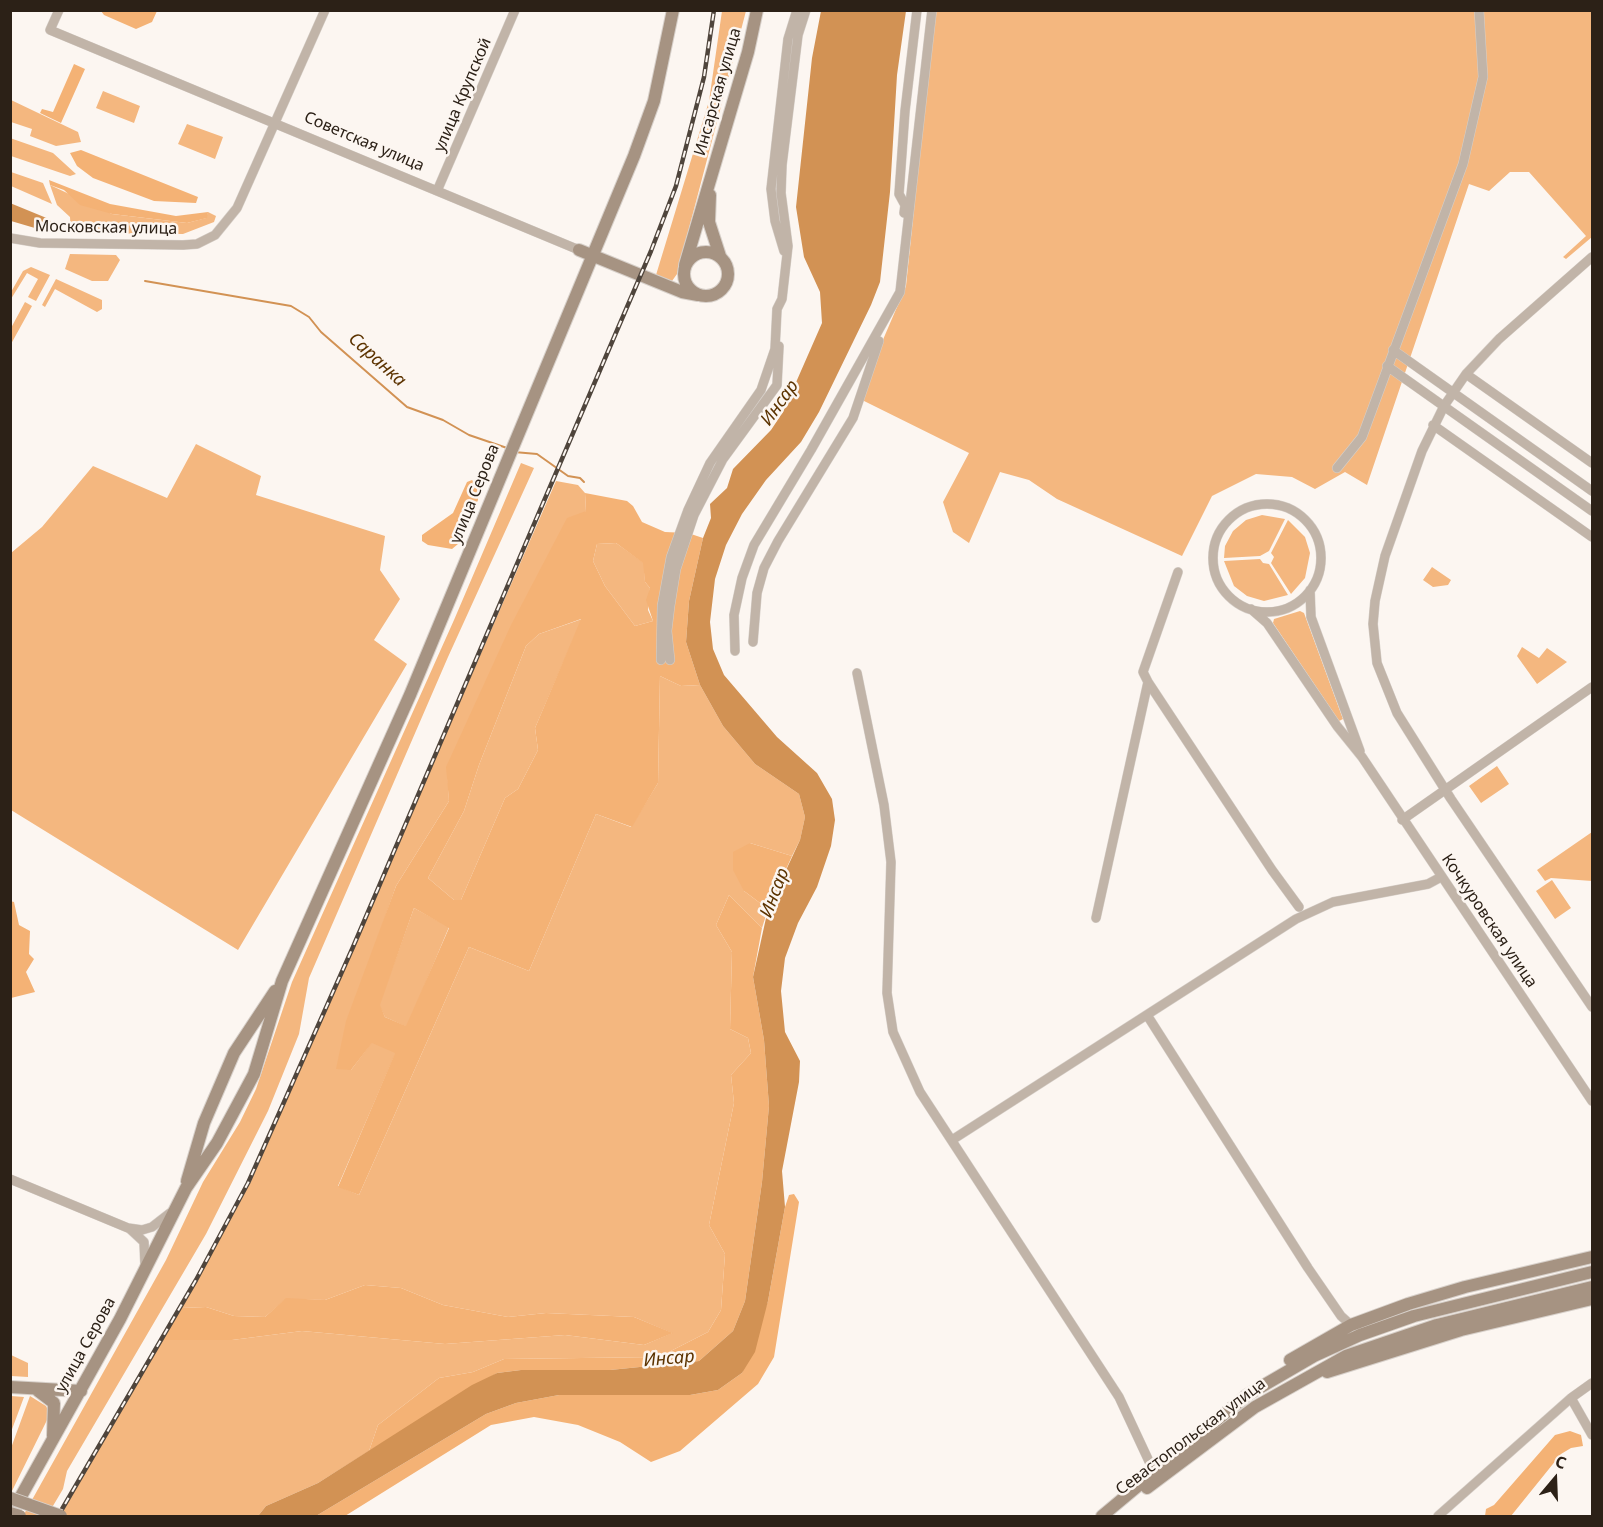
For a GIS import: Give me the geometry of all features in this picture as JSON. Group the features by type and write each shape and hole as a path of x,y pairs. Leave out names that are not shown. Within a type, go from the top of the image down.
{"street":[{"name":"Советская улица","path":"59,10 50,30 593,256 682,292 699,295"},
{"name":"Московская улица","path":"10,238 40,243 183,245 207,240 224,228 237,208 325,10"},
{"name":"улица Крупской","path":"437,190 515,10"},
{"name":"улица Серова","path":"10,1514 93,1368 186,1188 217,1143 254,1074 282,981 410,695 593,256 654,101 673,10"},
{"name":"Инсарская улица","path":"685,268 748,52 757,10"},
{"path":"786,259 775,221 771,189 788,39 797,10"},
{"path":"665,660 662,606 671,557 688,510 710,463 761,390 775,349 776,324 788,246 781,193 782,165 798,35 806,10"},
{"path":"753,642 757,593 764,568 853,418 895,291 905,205 899,194 905,111 917,10"},
{"path":"735,651 734,615 742,578 754,545 885,322 900,292 932,10"},
{"path":"1337,468 1362,437 1462,164 1483,77 1479,10"},
{"name":"Инсарская улица","path":"710,182 709,222 720,256"},
{"path":"665,285 678,280 685,268 700,252 720,256 728,268 727,282 719,292 699,295 689,288 685,268"},
{"path":"1593,257 1530,310 1466,374 1444,406 1433,425 1385,556 1375,601 1373,624 1377,663 1385,688 1397,713 1446,790 1593,1007"},
{"path":"1393,350 1593,491"},
{"path":"1409,362 1410,381"},
{"path":"1387,366 1593,511"},
{"path":"1466,374 1593,463"},
{"path":"1410,381 1428,376"},
{"path":"1428,376 1431,397"},
{"path":"1433,425 1593,537"},
{"path":"1281,506 1291,510 1308,523 1320,552 1318,573 1310,590 1288,607 1269,612 1251,609 1233,600 1220,584 1213,554 1224,525 1250,507 1281,506"},
{"path":"1178,572 1143,672 1272,870 1299,907"},
{"name":"Кочкуровская улица","path":"1310,590 1311,617 1362,757"},
{"name":"Кочкуровская улица","path":"1251,609 1267,623 1336,726 1362,757 1441,877 1590,1090 1593,1101"},
{"path":"857,673 884,805 891,862 886,993 893,1032 920,1092 1119,1397 1154,1472"},
{"path":"1096,918 1148,682"},
{"path":"1402,820 1591,691"},
{"path":"952,1140 1304,914 1356,896 1428,884 1441,877"},
{"name":"улица Серова","path":"186,1188 204,1123 234,1053 282,981"},
{"path":"1147,1015 1308,1269 1341,1316 1351,1325"},
{"path":"234,1053 242,1051 255,1059 254,1074"},
{"path":"10,1179 128,1228 142,1230 164,1220 179,1202"},
{"path":"128,1228 144,1242 147,1250 144,1271"},
{"path":"1265,1383 1279,1367 1351,1325 1465,1287 1593,1257"},
{"name":"Севастопольская улица","path":"1102,1516 1218,1417 1265,1383 1340,1343 1381,1327 1462,1303 1593,1272"},
{"name":"Севастопольская улица","path":"1114,1516 1159,1478 1274,1395 1346,1356 1387,1341 1485,1312 1593,1287"},
{"path":"1274,1395 1291,1391 1325,1373 1446,1334 1593,1299"},
{"path":"55,1389 75,1383 93,1368"},
{"path":"1443,1515 1571,1398 1593,1383"},
{"path":"10,1387 81,1390"},
{"path":"31,1388 43,1393 54,1404 52,1442"},
{"path":"1571,1398 1593,1434"},
{"path":"10,1498 61,1516"},
{"path":"10,1514 20,1516"}],"shaded area":[{"path":"101,11 157,11 152,22 136,29 104,15"},
{"path":"722,11 746,11 677,274 672,281 656,275 709,101"},
{"path":"821,11 906,11 897,75 890,192 880,282 819,412 801,442 766,480 742,514 726,545 715,579 710,622 713,649 724,675 777,737 817,773 832,799 835,820 831,846 817,887 798,923 785,958 781,991 785,1032 800,1061 799,1082 782,1171 785,1207 768,1301 755,1352 742,1373 718,1390 690,1395 559,1395 516,1403 486,1414 316,1516 258,1516 266,1506 318,1483 472,1385 497,1373 521,1370 610,1370 699,1361 733,1331 745,1301 762,1182 769,1106 764,1040 753,977 768,909 800,840 805,817 799,794 755,764 723,726 700,685 686,642 689,601 703,538 711,518 710,504 727,488 733,469 771,430 783,412 822,323 820,292 804,257 796,207 812,58"},
{"path":"934,11 1592,11 1592,237 1566,259 1563,257 1586,236 1529,172 1510,172 1489,191 1469,184 1367,485 1345,472 1315,489 1292,477 1256,474 1212,496 1182,556 1057,499 1029,480 1000,472 969,543 953,532 943,502 969,453 858,398 906,286"},
{"path":"74,64 85,69 61,123 40,113 42,109 53,112"},
{"path":"103,91 140,106 134,123 96,108"},
{"path":"11,100 78,132 81,142 56,146 30,136 32,129 11,122"},
{"path":"187,124 223,137 215,159 178,144"},
{"path":"10,138 53,153 76,174 70,176 11,156"},
{"path":"81,150 198,197 196,203 154,201 93,178 77,166 70,153"},
{"path":"11,172 43,183 52,204 11,186"},
{"path":"49,180 110,204 176,216 208,212 207,218 187,223 112,214 80,205 64,190 50,185"},
{"path":"50,185 112,214 187,223 206,218 208,212 216,216 214,222 183,234 71,233 70,217 57,205"},
{"path":"10,203 49,219 53,225 45,231 11,221"},
{"path":"70,254 116,255 120,260 108,281 92,281 65,269"},
{"path":"31,267 50,275 36,301 28,297 38,279 27,273 11,299 11,292 23,271"},
{"path":"56,279 102,300 102,309 97,312 55,289 45,307 42,305"},
{"path":"25,302 32,306 11,344 11,328"},
{"path":"196,444 261,476 256,495 385,536 380,570 400,599 374,640 407,664 238,950 11,810 11,553 42,527 93,466 167,498"},
{"path":"521,463 534,468 448,657 309,978 299,1034 268,1111 206,1234 67,1471 63,1489 47,1516 23,1516 166,1260 203,1182 240,1122 256,1089 292,982 454,620"},
{"path":"472,480 477,486 478,500 458,544 452,549 428,545 422,541 422,535 453,513 467,482"},
{"path":"556,481 578,485 585,493 586,511 447,767 449,801 396,886 374,949 351,1070 372,1042 396,1052 338,1186 359,1195 469,947 529,971 596,814 631,827 658,783 660,676 681,686 700,685 723,726 755,764 799,794 805,817 800,840 792,856 750,843 744,891 768,909 762,928 729,895 716,925 732,952 730,1029 748,1038 751,1053 731,1075 734,1103 709,1225 725,1254 721,1310 708,1332 659,1357 504,1359 473,1372 439,1378 378,1425 369,1451 318,1483 266,1506 258,1516 60,1516 162,1340 232,1340 302,1331 445,1344 565,1335 644,1345 672,1333 634,1317 546,1313 508,1317 443,1305 401,1288 365,1285 325,1300 286,1299 265,1317 234,1316 206,1307 181,1308 251,1181"},
{"path":"585,493 627,501 633,506 642,522 665,532 688,533 703,538 689,601 686,642 700,685 681,686 660,676 658,783 632,827 596,814 529,971 469,947 359,1195 338,1187 395,1053 372,1043 351,1070 336,1069 346,1021 396,886 449,801 446,767 511,625 567,518 586,511","holes":["616,543 643,563 645,582 650,588 646,600 653,621 635,626 605,586 593,561 597,544","581,619 535,728 538,750 518,789 505,798 461,900 454,900 428,878 464,811 479,765 526,646 539,634","414,908 449,928 406,1026 385,1017 380,1005"]},
{"path":"1262,515 1285,519 1269,551 1260,556 1224,558 1225,546 1233,531 1246,520"},
{"path":"1288,520 1305,537 1310,553 1305,578 1291,594 1271,563 1274,557 1271,553"},
{"path":"616,543 644,563 645,582 650,588 648,610 653,621 635,626 605,586 593,561 597,544"},
{"path":"1260,559 1263,563 1269,564 1288,595 1264,601 1247,596 1234,586 1224,561"},
{"path":"1432,567 1451,580 1448,585 1433,587 1423,580"},
{"path":"1300,611 1304,613 1343,719 1339,721 1273,623 1274,619"},
{"path":"582,619 535,728 538,750 518,789 505,798 461,900 454,900 428,878 464,811 479,765 526,646 539,634"},
{"path":"1522,647 1539,658 1547,648 1567,662 1537,684 1517,656"},
{"path":"1497,766 1509,784 1481,803 1469,786"},
{"path":"1592,832 1592,881 1551,878 1545,881 1537,870"},
{"path":"750,843 792,856 768,909 744,891 733,870 733,852"},
{"path":"1552,880 1571,908 1555,919 1536,891"},
{"path":"729,895 762,928 753,977 764,1040 769,1106 762,1182 745,1301 733,1331 699,1361 610,1370 521,1370 497,1373 369,1451 378,1425 439,1378 473,1372 504,1359 659,1357 708,1332 721,1310 725,1254 709,1225 734,1103 731,1075 751,1053 748,1038 730,1029 732,952 716,925"},
{"path":"10,901 14,902 19,925 30,931 29,954 34,959 26,972 35,992 11,998"},
{"path":"414,908 449,927 407,1027 385,1017 379,1005"},
{"path":"794,1194 799,1202 774,1357 758,1384 680,1451 651,1462 620,1442 578,1425 534,1417 491,1425 345,1516 316,1516 486,1414 516,1403 559,1395 690,1395 718,1390 742,1373 768,1301 785,1207 789,1195"},
{"path":"365,1285 401,1288 443,1305 508,1317 546,1313 634,1317 673,1333 644,1345 565,1335 445,1344 302,1331 232,1340 162,1340 181,1308 206,1307 234,1316 265,1317 286,1298 325,1300"},
{"path":"11,1355 28,1363 28,1377 11,1376"},
{"path":"10,1396 24,1397 11,1432"},
{"path":"30,1396 46,1406 50,1414 11,1493 11,1448"},
{"path":"1570,1431 1581,1435 1583,1446 1571,1448 1561,1454 1511,1516 1485,1516 1486,1509 1494,1505 1555,1435"}],"waterway":[{"name":"Саранка","path":"145,281 291,306 309,317 321,332 407,407 443,420 469,435 507,448"},
{"name":"Саранка","path":"514,452 537,454 568,476 580,478 584,482"}],"railway":[{"path":"58,1516 196,1280 248,1183 353,947 651,251 676,186 704,77 714,10"}],"water label":[{"name":"Инсар","path":"780,403"},
{"name":"Инсар","path":"775,893"},
{"name":"Инсар","path":"669,1359"}]}
